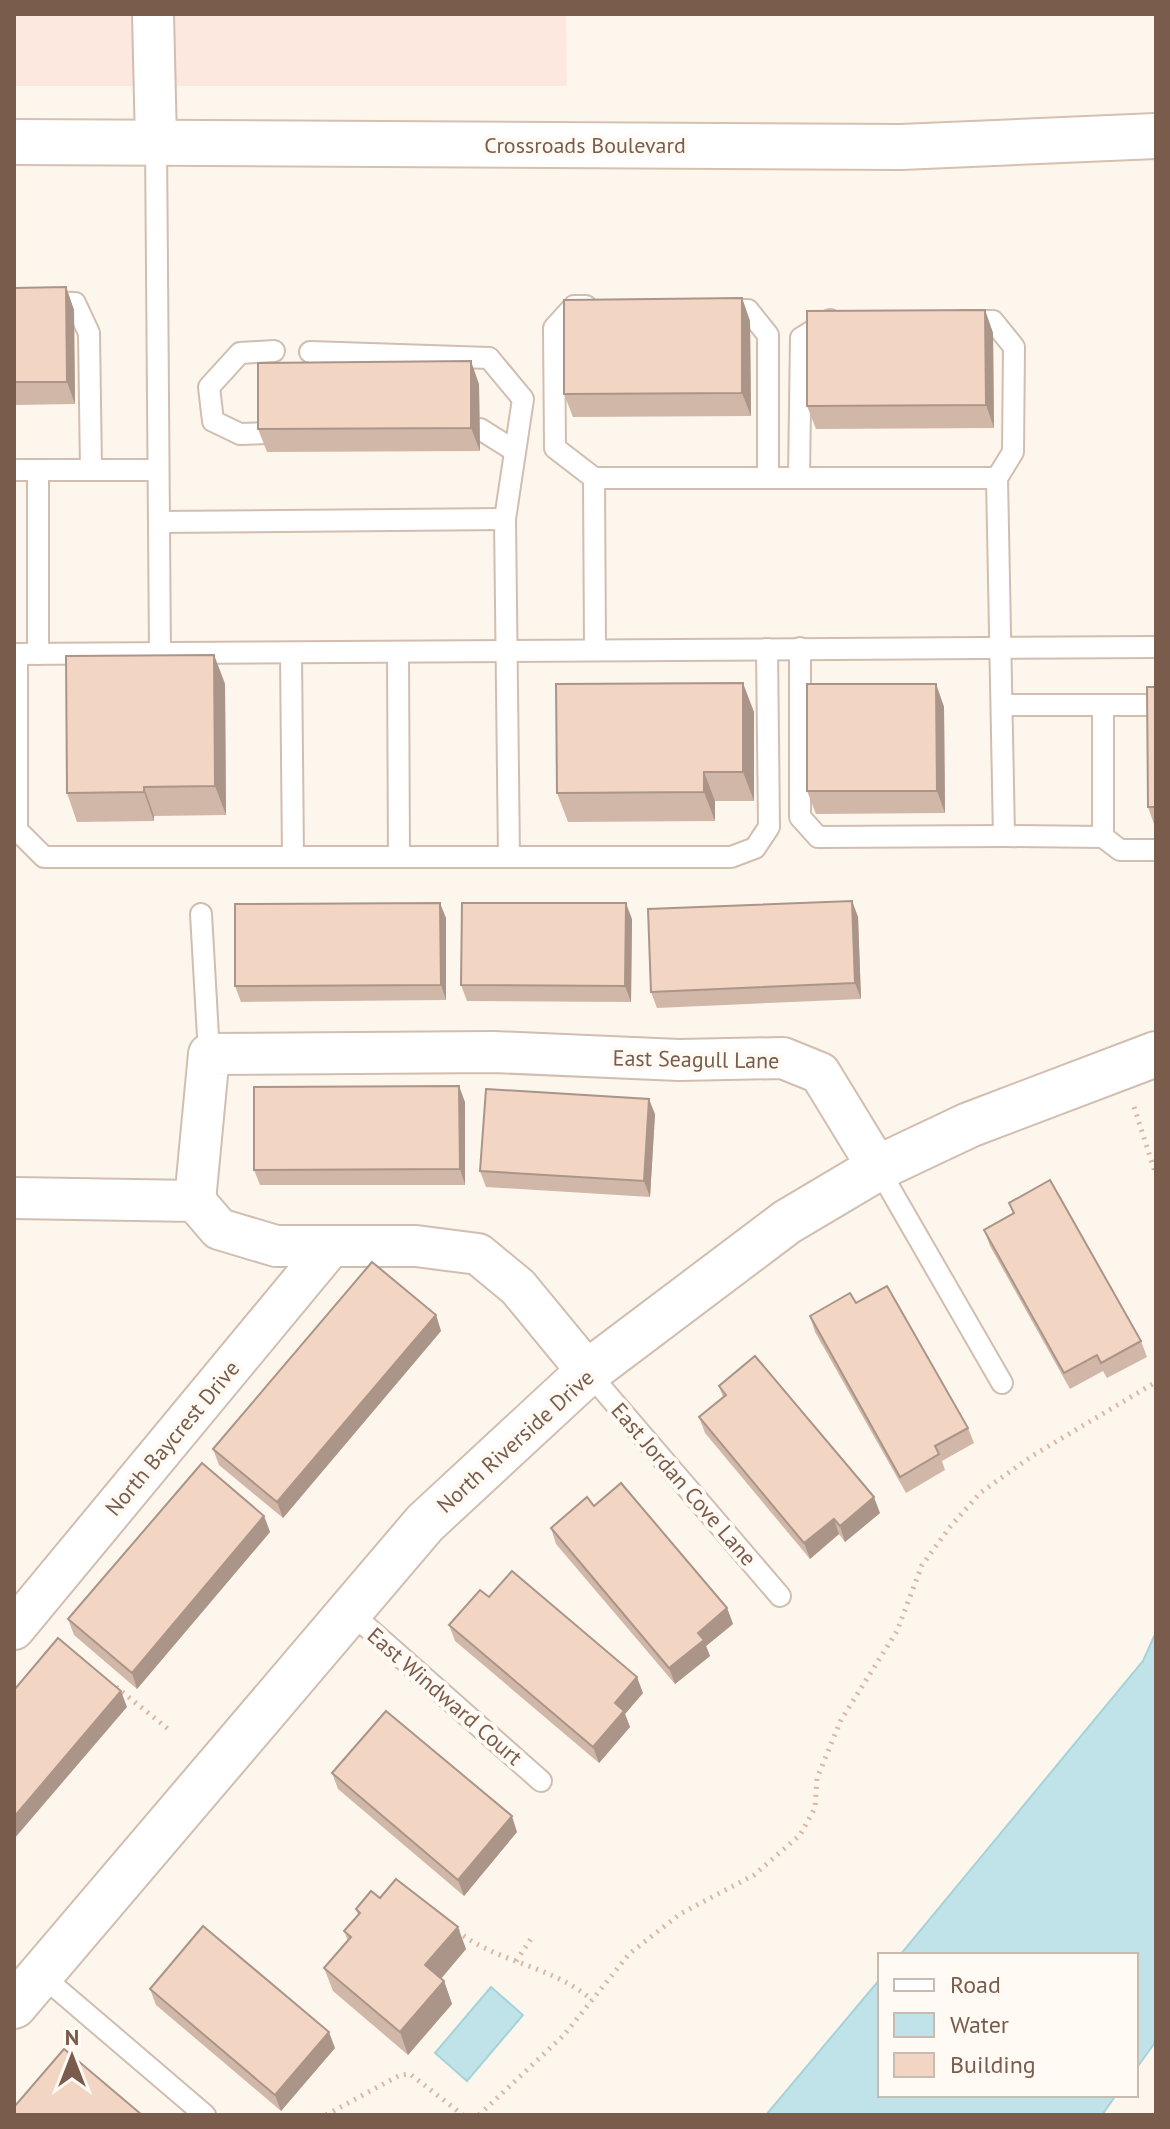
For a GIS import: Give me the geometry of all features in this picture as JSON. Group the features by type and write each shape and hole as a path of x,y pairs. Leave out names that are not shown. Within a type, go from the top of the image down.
{"street":[{"path":"153,14 156,142"},
{"name":"Crossroads Boulevard","path":"14,142 901,147 1058,143 1156,136"},
{"name":"East Seagull Lane","path":"209,1054 494,1052 679,1060 783,1058 820,1073 878,1168"},
{"path":"209,1054 195,1201 219,1229 276,1246 416,1246 478,1254 518,1287 588,1372"},
{"name":"North Riverside Drive","path":"27,1990 425,1523 588,1372 787,1222 878,1168 969,1125 1156,1054"},
{"path":"14,1198 195,1201"},
{"name":"North Baycrest Drive","path":"14,1629 331,1246"}],"lane":[{"path":"156,142 160,654"},
{"path":"14,301 75,303 89,333 91,470"},
{"path":"606,307 574,306 554,328 555,448 594,478 997,478"},
{"path":"701,309 748,310 768,335 768,477"},
{"path":"799,477 801,338 827,320 857,320"},
{"path":"948,321 993,321 1014,347 1013,452 997,478 1004,836"},
{"path":"267,433 240,434 213,421 209,387 240,353 274,351"},
{"path":"310,352 489,358 523,399 505,519 509,857"},
{"path":"480,429 515,451"},
{"path":"14,470 158,470"},
{"path":"38,470 38,654"},
{"path":"594,478 595,650"},
{"path":"159,522 505,519"},
{"path":"767,649 769,827 755,848 731,857 44,857 17,830 15,654 800,648 1156,647"},
{"path":"800,648 800,817 818,837 1103,837 1120,850 1156,850"},
{"path":"398,652 399,857"},
{"path":"291,653 293,857"},
{"path":"1003,705 1156,705"},
{"path":"1103,705 1103,837"},
{"path":"201,914 209,1054"},
{"name":"East Seagull Lane","path":"878,1168 1002,1383"},
{"name":"East Jordan Cove Lane","path":"588,1372 780,1596"},
{"name":"East Windward Court","path":"349,1611 541,1781"},
{"path":"27,1990 205,2115"}],"path":[{"path":"1134,1107 1156,1175"},
{"path":"479,2115 564,2035 629,1954 680,1914 754,1875 800,1835 815,1808 817,1778 841,1720 897,1631 922,1565 970,1504 1032,1456 1156,1382"},
{"path":"114,1685 172,1732"},
{"path":"456,1929 479,1948 571,1982 592,2000"},
{"path":"516,1961 531,1939"},
{"path":"326,2115 400,2075 410,2074 463,2115"}],"shaded area":[{"path":"14,14 566,14 567,86 14,86"}],"water":[{"path":"1156,1632 1156,2041 1138,2066 1138,1953 902,1953 1143,1661"},
{"path":"878,1981 878,2097 1115,2097 1102,2115 766,2115"},
{"path":"491,1987 523,2015 467,2081 435,2053"}],"building":[{"path":"66,287 67,382 14,382 14,288"},
{"path":"742,298 742,393 564,394 564,300"},
{"path":"985,310 986,405 807,406 807,311"},
{"path":"471,361 471,428 258,429 258,363"},
{"path":"214,655 215,786 144,787 144,792 67,793 66,656"},
{"path":"743,683 743,772 704,772 704,792 557,793 556,684"},
{"path":"807,684 936,684 937,791 807,791"},
{"path":"1147,687 1156,687 1156,807 1148,807"},
{"path":"852,901 855,983 651,992 648,909"},
{"path":"440,903 441,985 235,986 235,904"},
{"path":"462,903 626,903 625,986 461,985"},
{"path":"459,1086 460,1169 254,1170 254,1087"},
{"path":"486,1089 649,1099 644,1181 480,1171"},
{"path":"1050,1180 1141,1341 1101,1363 1097,1355 1064,1373 984,1230 1014,1213 1009,1203"},
{"path":"372,1262 436,1315 277,1502 213,1449"},
{"path":"887,1286 968,1428 935,1446 939,1454 900,1477 810,1316 850,1293 856,1303"},
{"path":"755,1356 874,1497 840,1526 834,1519 804,1543 699,1417 726,1395 719,1386"},
{"path":"202,1463 264,1516 132,1673 68,1619"},
{"path":"621,1483 727,1608 698,1633 704,1640 669,1668 551,1528 587,1497 594,1506"},
{"path":"512,1571 637,1677 615,1703 624,1711 593,1747 449,1625 480,1590 489,1597"},
{"path":"58,1638 121,1691 14,1817 14,1690"},
{"path":"386,1711 512,1816 458,1880 332,1773"},
{"path":"396,1879 458,1927 425,1965 444,1981 400,2032 324,1968 351,1937 344,1931 360,1913 356,1909 371,1891 380,1898"},
{"path":"203,1926 329,2032 275,2095 150,1989"},
{"path":"64,2049 142,2115 15,2115 14,2107"}]}
